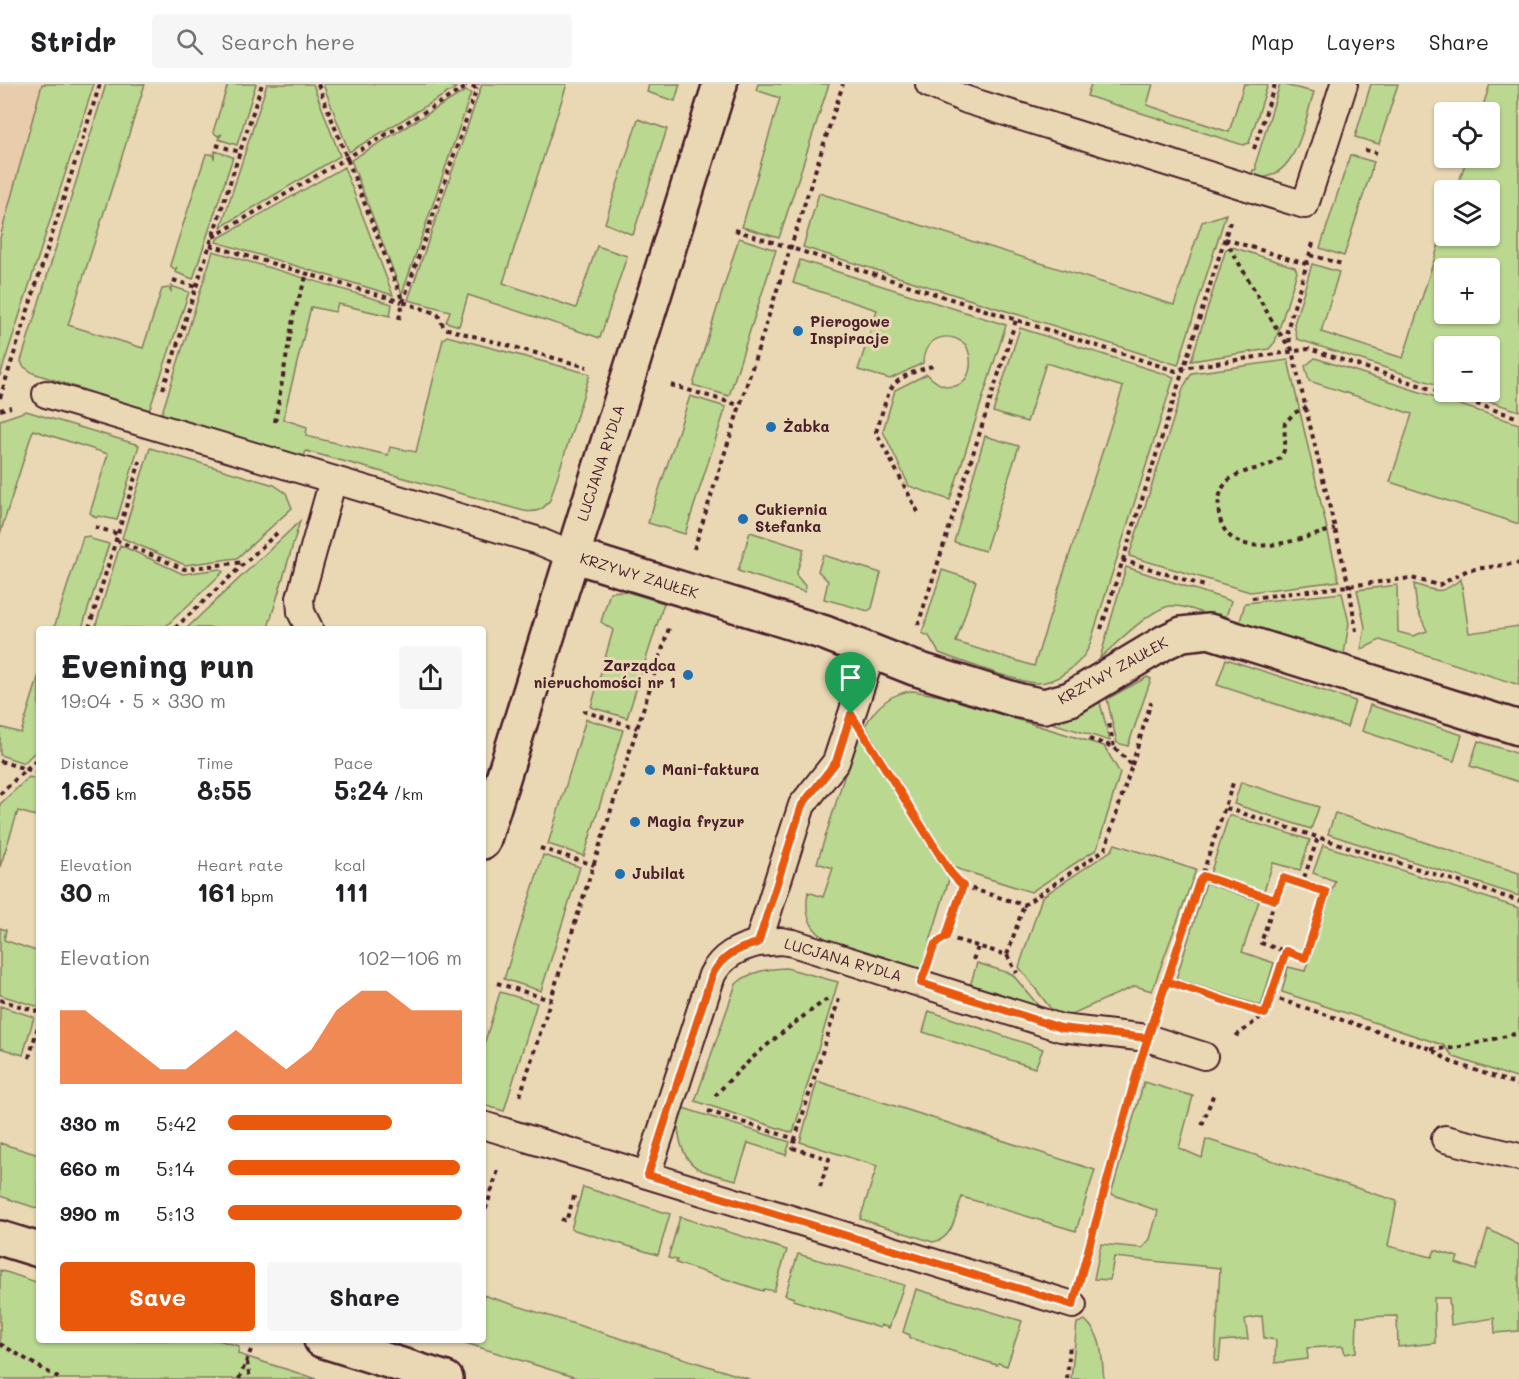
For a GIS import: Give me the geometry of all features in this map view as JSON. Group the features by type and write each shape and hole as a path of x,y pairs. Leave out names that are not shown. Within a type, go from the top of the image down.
{"street":[{"name":"LUCJANA RYDLA","path":"486,832 720,84"},
{"name":"KRZYWY ZAUŁEK","path":"572,555 825,633 914,668 1044,706 1070,699 1182,634 1209,631 1519,728"},
{"path":"0,1238 36,1249"},
{"path":"334,1343 446,1379"}],"lane":[{"path":"929,84 967,100 1305,205 1344,84"},
{"path":"46,394 536,540 572,555"},
{"path":"308,626 301,612 300,598 333,480"},
{"path":"758,943 802,805 836,762 872,653"},
{"name":"LUCJANA RYDLA","path":"648,1175 712,975 720,962 734,951 758,943 781,941 793,943 1061,1028 1147,1038 1204,1056"},
{"path":"486,1126 1073,1305"},
{"path":"1445,1139 1519,1157"}],"path":[{"path":"0,398 100,84"},
{"path":"90,626 151,425 262,84"},
{"path":"318,84 403,302"},
{"path":"693,552 843,84"},
{"path":"1128,545 1224,238 1275,84"},
{"path":"213,237 346,159 465,85 477,86 399,319"},
{"path":"216,145 240,152"},
{"path":"735,230 1176,371 1183,368 1309,349 1519,418"},
{"path":"1317,233 1287,330 1308,407 1357,625"},
{"path":"1224,238 1306,264"},
{"path":"1224,238 1278,331 1293,351"},
{"path":"210,245 438,314 444,328 589,367"},
{"path":"1310,255 1342,264"},
{"path":"279,464 276,406 294,313 308,274"},
{"path":"173,280 196,287"},
{"path":"914,668 912,644 1016,320"},
{"path":"918,512 876,432 890,386 907,375 936,365"},
{"path":"664,382 740,405"},
{"path":"1308,407 1294,413 1285,423 1285,447 1281,456 1272,463 1243,471 1226,483 1219,500 1220,519 1234,540 1257,546 1335,530"},
{"path":"95,527 118,534"},
{"path":"179,626 280,530"},
{"path":"117,540 184,569 246,562"},
{"path":"1122,560 1218,590"},
{"path":"1244,597 1348,587 1411,578 1439,585 1468,570 1519,563"},
{"path":"519,1099 669,627"},
{"path":"946,937 1007,955 1024,905 1105,849 1152,700"},
{"path":"583,711 637,728"},
{"path":"851,714 951,873 963,886 1024,905"},
{"path":"1114,747 1132,765"},
{"path":"0,794 36,760"},
{"path":"0,761 36,772"},
{"path":"1067,1379 1071,1333 1066,1328 1112,1156 1147,1038 1234,780"},
{"path":"1226,808 1519,901"},
{"path":"1302,884 1318,837"},
{"path":"540,848 594,865"},
{"path":"1203,876 1275,900"},
{"path":"1283,878 1302,884 1326,892 1305,958 1262,943 1283,878"},
{"path":"921,983 935,944 946,937 963,886"},
{"path":"1235,1036 1265,1014 1286,951"},
{"path":"1166,981 1265,1014"},
{"path":"497,983 550,1000"},
{"path":"808,1225 829,1159 792,1148 842,989"},
{"path":"795,1139 703,1110 733,1075 832,996"},
{"path":"1272,997 1431,1049 1451,1062 1519,1084"},
{"path":"0,1000 36,1011"},
{"path":"1431,1049 1456,1048 1519,1033"},
{"path":"29,1058 36,1034"},
{"path":"1202,1125 1215,1092"},
{"path":"486,1208 499,1166"},
{"path":"561,1219 567,1221 576,1189"},
{"path":"0,1344 60,1379"},
{"path":"239,1379 251,1350"},
{"path":"247,1361 250,1379"}],"shaded area":[{"path":"0,84 42,84 0,238"}],"green space":[{"path":"42,84 94,84 0,376 0,238"},
{"path":"106,84 145,84 68,325 143,348 162,289 169,288 171,291 171,286 189,292 149,411 33,373 23,366 21,361"},
{"path":"228,84 256,84 237,145 218,139 222,134 218,136 213,132"},
{"path":"267,84 313,84 340,156 221,227"},
{"path":"323,84 443,84 456,88 349,152"},
{"path":"482,84 567,84 503,283 576,308 597,246 627,256 600,338 468,295 459,326 446,322 450,311 408,300"},
{"path":"649,84 680,84 675,101 647,92"},
{"path":"758,84 829,84 779,238 742,227 780,98 756,90"},
{"path":"1091,84 1153,84 1147,105 1229,132 1244,84 1268,84 1249,143 1243,145 1087,96"},
{"path":"1280,84 1314,92 1306,120 1296,149 1288,162 1279,171 1266,177 1251,178 1253,170 1256,170 1256,162"},
{"path":"1371,84 1398,84 1379,144 1355,137"},
{"path":"1490,84 1519,84 1519,411 1491,402 1500,402 1500,336 1434,336 1434,384 1297,339 1294,324 1312,264 1339,272 1321,332 1403,358 1434,260 1434,324 1500,324 1500,258 1435,258 1438,246 1500,246 1500,180 1459,180 1464,168 1500,168 1500,102 1484,102"},
{"path":"465,91 471,93 402,294 351,160"},
{"path":"638,119 667,129 633,235 605,223"},
{"path":"215,151 233,157 193,279 175,272 177,267 175,270 170,265 206,154 212,154 214,158"},
{"path":"1350,155 1374,162 1344,256 1320,248"},
{"path":"344,167 393,295 216,242 217,239"},
{"path":"819,193 1174,305 1202,222 1226,214 1178,365 803,247"},
{"path":"739,238 776,250 729,396 693,385"},
{"path":"1232,247 1295,267 1297,272 1275,342 1269,349 1191,361 1226,249"},
{"path":"213,251 392,304 390,316 338,304 335,312 311,307 283,419 307,427 306,436 388,455 390,447 416,452 443,339 447,336 590,374 550,500 539,510 524,511 306,451 303,459 161,416"},
{"path":"800,260 1006,325 950,500 909,486 883,431 895,390 927,374 947,386 955,386 962,382 970,367 966,345 951,338 938,339 927,347 923,363 890,379 858,370 877,310 793,283"},
{"path":"1020,328 1174,377 1089,647 1068,671 1052,680 1037,683 974,666 939,653 929,636 922,633 942,570 976,581 956,642 1034,666 1123,387 1046,363 1027,422 993,412"},
{"path":"1315,358 1434,396 1434,402 1451,402 1519,424 1519,524 1390,482 1412,414 1309,381 1305,366"},
{"path":"1288,360 1339,581 1250,592 1129,556 1184,386 1192,373"},
{"path":"690,396 726,407 685,534 648,523"},
{"path":"26,411 139,445 117,520 98,516 96,518 90,513 108,454 33,430 0,534 0,420"},
{"path":"985,436 1019,446 985,551 954,542"},
{"path":"150,448 274,485 286,493 292,508 237,558 185,565 122,538"},
{"path":"300,521 269,626 189,626"},
{"path":"750,532 804,549 796,575 806,587 805,592 738,571"},
{"path":"90,536 91,539 109,544 83,626 55,626 83,537"},
{"path":"120,545 183,574 220,569 223,572 166,626 96,626"},
{"path":"823,555 881,573 872,608 868,611 824,599 828,581 818,571"},
{"path":"1126,567 1231,601 1226,617 1219,614 1217,618 1183,607 1163,608 1134,628 1100,658"},
{"path":"1461,579 1469,633 1519,626 1519,685 1380,640 1361,650 1365,627 1357,590 1397,585 1398,632 1413,636 1427,631 1417,609 1414,584 1428,589 1443,590"},
{"path":"624,591 664,603 627,718 591,707 613,630 601,622 610,592"},
{"path":"1342,593 1349,623 1344,654 1338,657 1239,625 1245,603"},
{"path":"1226,659 1355,701 1347,727 1217,685"},
{"path":"1147,677 1151,679 1128,746 1117,743 1107,699"},
{"path":"36,685 36,751 24,763 0,755 0,727 21,733"},
{"path":"913,691 941,696 1104,746 1120,773 1097,849 1031,892 952,867 865,726 884,702 898,694"},
{"path":"1099,699 1110,741 1042,720"},
{"path":"1370,705 1462,735 1454,761 1362,731"},
{"path":"586,719 623,730 584,856 548,844"},
{"path":"858,733 949,879 921,971 831,941 814,928 809,919 808,892 823,897 833,868 817,863"},
{"path":"1478,741 1519,754 1519,782 1470,766"},
{"path":"29,777 36,779 36,816 18,811 0,867 0,804"},
{"path":"1241,782 1319,807 1311,829 1234,804"},
{"path":"1335,813 1519,873 1519,896 1328,834"},
{"path":"1229,815 1310,840 1300,870 1273,863 1264,891 1210,874"},
{"path":"1115,844 1196,870 1152,991 1135,986 1065,1017 1054,1013 1019,967 1042,897 1112,850"},
{"path":"1323,845 1519,908 1519,1079 1454,1057 1443,1045 1282,992 1288,967 1305,971 1335,881 1313,873"},
{"path":"543,855 580,867 541,991 504,979"},
{"path":"1206,883 1259,901 1242,952 1274,963 1261,1006 1176,979"},
{"path":"0,928 6,930 4,940 36,951 36,1006 0,995"},
{"path":"977,963 1012,974 1042,1010 970,986"},
{"path":"786,968 838,982 793,1133 695,1101 736,984 753,973"},
{"path":"500,992 537,1003 504,1111 486,1106 486,1038"},
{"path":"0,1006 34,1017 23,1055 0,1048"},
{"path":"929,1011 1043,1049 1035,1068 923,1032"},
{"path":"817,1081 1095,1170 1076,1231 962,1197 950,1231 940,1240 933,1242 860,1219 877,1166 800,1142"},
{"path":"1144,1082 1193,1096 1179,1148 1202,1158 1206,1139 1397,1201 1388,1246 1432,1257 1435,1250 1458,1257 1456,1263 1476,1270 1488,1229 1519,1245 1519,1331 1495,1333 1494,1318 1451,1325 1449,1298 1434,1298 1435,1343 1398,1347 1397,1316 1357,1317 1356,1352 1345,1354 1343,1346 1307,1348 1308,1359 1275,1363 1276,1340 1264,1338 1262,1316 1245,1319 1248,1339 1221,1341 1219,1361 1215,1361 1220,1268 1114,1257 1110,1280 1094,1279 1101,1244 1142,1248 1150,1239 1158,1211 1111,1194"},
{"path":"680,1107 790,1142 786,1155 748,1143 736,1180 699,1169 687,1157 680,1141 678,1123"},
{"path":"0,1143 36,1154 36,1208 0,1196"},
{"path":"583,1187 670,1214 658,1255 571,1229"},
{"path":"680,1217 787,1250 774,1291 764,1289 763,1291 676,1263 677,1260 668,1258"},
{"path":"798,1254 904,1285 889,1328 881,1325 880,1328 793,1300 794,1298 785,1295"},
{"path":"0,1270 36,1282 36,1343 228,1343 239,1346 238,1354 317,1379 0,1379"},
{"path":"916,1289 1022,1321 1007,1366 998,1363 997,1365 910,1338 910,1335 903,1332"},
{"path":"486,1296 749,1379 580,1379 466,1343 486,1343"},
{"path":"1085,1320 1099,1340 1104,1379 1071,1379 1077,1323"}],"place":[{"name":"Pierogowe Inspiracje","path":"798,331"},
{"name":"Żabka","path":"771,427"},
{"name":"Cukiernia Stefanka","path":"743,519"},
{"name":"Zarządca nieruchomości nr 1","path":"688,675"},
{"name":"Mani-faktura","path":"650,770"},
{"name":"Magia fryzur","path":"635,822"},
{"name":"Jubilat","path":"620,874"}],"route":[{"path":"851,714 836,762 802,805 758,943 734,951 715,968 648,1175 1073,1305 1112,1156 1147,1038 1199,882 1203,876 1275,900 1283,878 1326,892 1305,958 1286,951 1265,1014 1166,981 1147,1038 1061,1028 921,983 935,944 946,937 963,886 951,873 851,714"}]}
